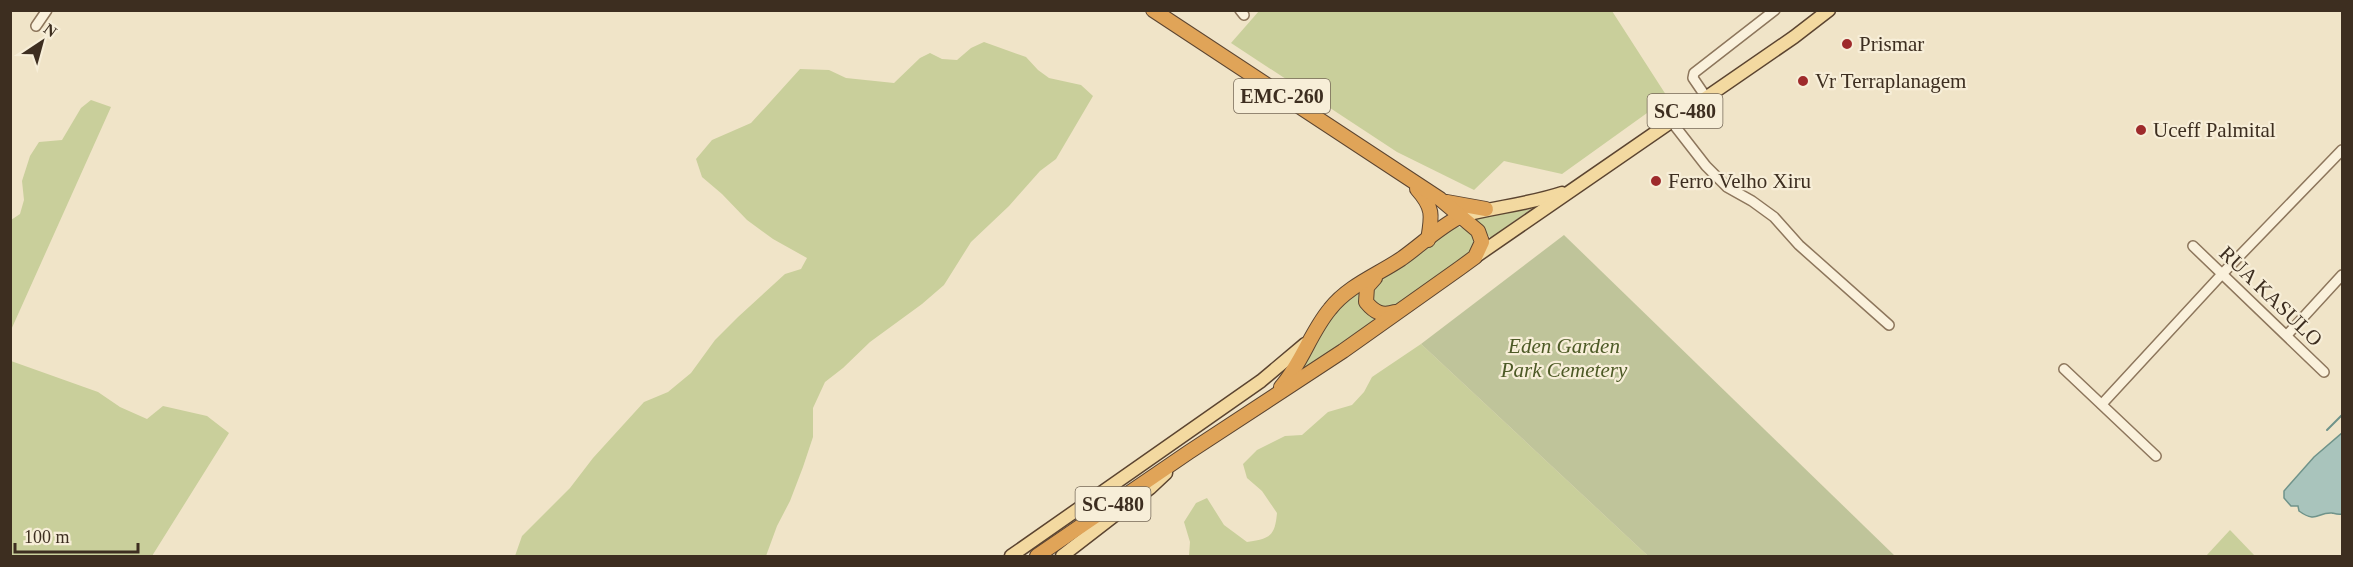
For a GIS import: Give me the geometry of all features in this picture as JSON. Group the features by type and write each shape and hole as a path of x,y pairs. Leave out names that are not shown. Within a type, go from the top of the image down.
{"highway":[{"name":"EMC-260","path":"1153,10 1440,199 1481,235 1482,242 1475,256"},
{"name":"EMC-260","path":"1410,181 1424,197 1431,212 1428,240"},
{"path":"1440,199 1465,207 1486,210"},
{"name":"SC-480","path":"1270,399 1290,376 1321,321 1341,296 1383,271 1428,240 1446,224 1461,216"},
{"name":"SC-480","path":"1037,556 1270,399 1475,256"},
{"path":"1383,271 1367,287 1366,303 1378,314 1397,312"}],"main road":[{"name":"SC-480","path":"1475,256 1794,37 1819,15 1829,10"},
{"name":"SC-480","path":"1461,216 1527,204 1578,187"},
{"path":"1011,556 1262,381 1310,339"},
{"path":"1062,556 1150,488 1189,452"}],"street":[{"path":"36,26 47,10"},
{"path":"1706,97 1693,78 1694,73 1775,10"},
{"path":"1671,121 1706,166 1727,187 1774,217 1799,245 1889,325"},
{"path":"2102,404 2223,273 2343,150"},
{"name":"RUA KASULO","path":"2193,246 2324,372"},
{"path":"2287,335 2343,274"},
{"path":"2064,369 2156,456"}],"green space":[{"path":"1259,11 1612,11 1668,98 1562,174 1504,161 1474,190 1397,152 1231,43"},
{"path":"984,42 1026,57 1049,78 1081,85 1093,96 1056,159 1040,171 1009,206 971,242 944,285 870,342 825,382 813,408 813,437 803,467 766,556 515,556 522,536 570,488 593,458 644,402 668,392 691,373 715,340 738,317 785,274 801,269 807,258 773,239 747,220 702,177 696,159 712,140 751,123 800,69 829,70 846,78 894,83 920,58 930,53 942,59 957,60 971,48"},
{"path":"91,100 111,107 11,330 11,220 20,214 24,200 22,181 30,156 39,142 62,140 81,108"},
{"path":"1531,209 1491,238 1471,219"},
{"path":"1454,227 1464,228 1471,234 1473,247 1471,252 1391,308 1379,307 1372,300 1372,286 1378,279"},
{"name":"Eden Garden Park Cemetery","path":"1564,235 1895,556 1648,556 1421,344"},
{"path":"1358,287 1361,302 1374,320 1301,371 1323,325"},
{"path":"1421,344 1648,556 1189,556 1190,542 1184,522 1196,503 1207,498 1224,525 1247,542 1270,535 1275,527 1277,513 1262,491 1247,478 1243,464 1257,450 1285,436 1302,435 1328,412 1352,405 1364,392 1372,377"},
{"path":"11,361 98,392 120,407 147,419 163,406 207,416 229,433 152,556 11,556"},
{"path":"2230,530 2255,556 2206,556"}],"water":[{"path":"2342,433 2342,514 2327,513 2313,517 2305,515 2299,511 2298,506 2291,506 2284,498 2284,491 2314,457"}],"waterway":[{"path":"2327,430 2342,415"}],"place":[{"name":"Prismar","path":"1847,44"},
{"name":"Vr Terraplanagem","path":"1803,81"},
{"name":"Uceff Palmital","path":"2141,130"},
{"name":"Ferro Velho Xiru","path":"1656,181"}]}
